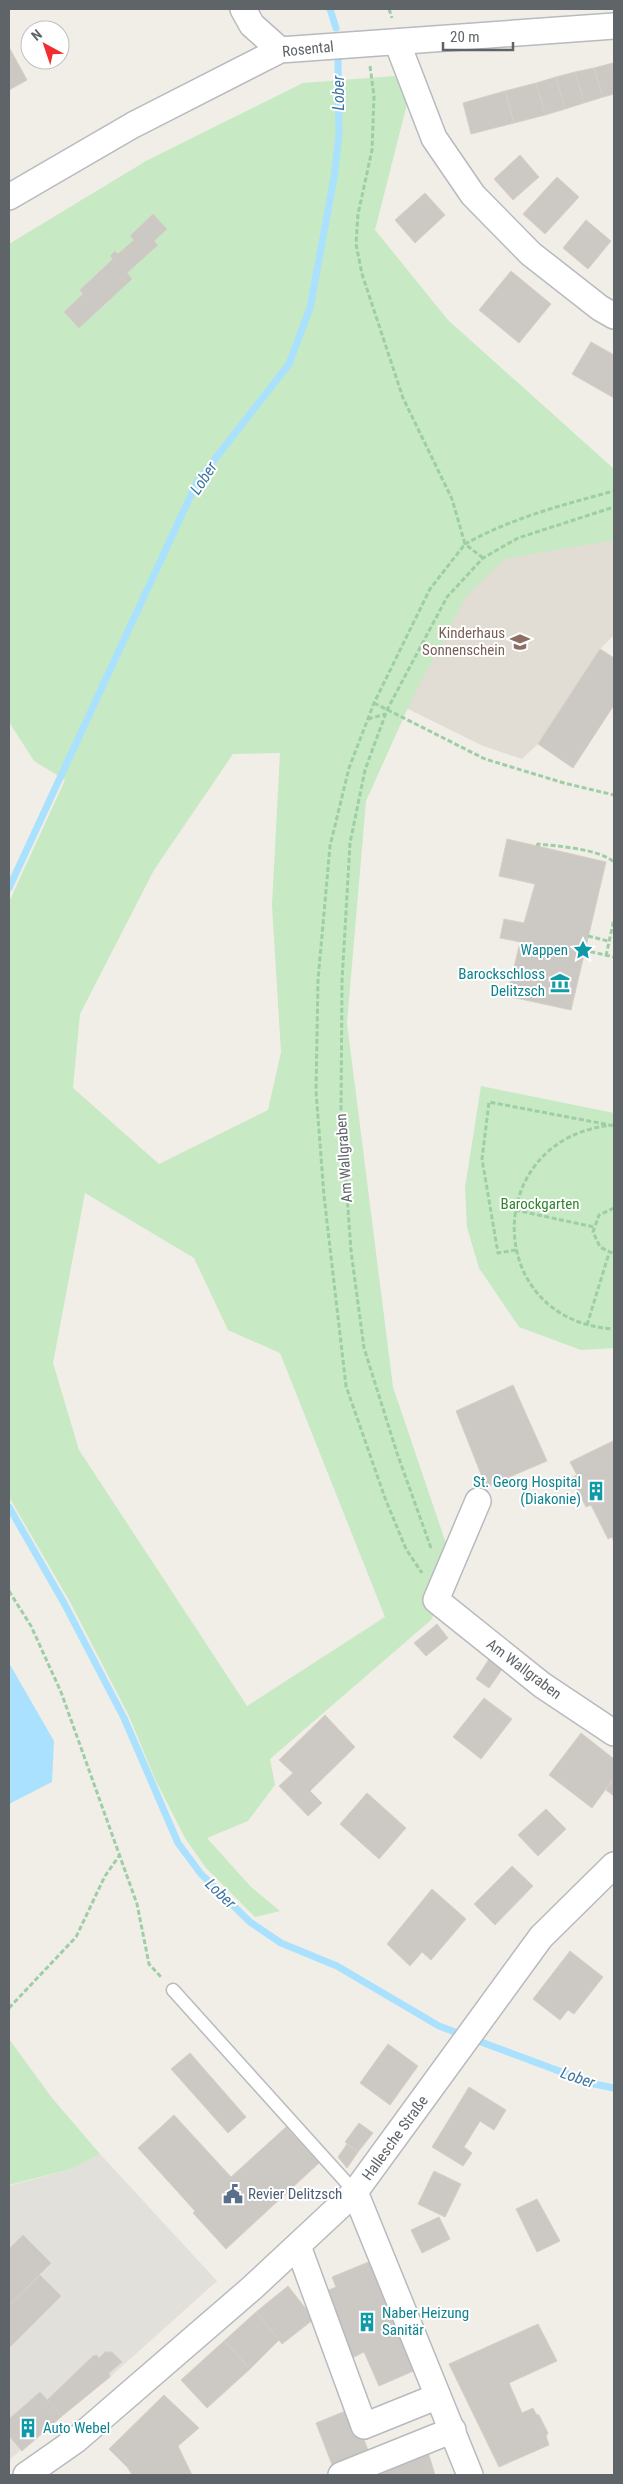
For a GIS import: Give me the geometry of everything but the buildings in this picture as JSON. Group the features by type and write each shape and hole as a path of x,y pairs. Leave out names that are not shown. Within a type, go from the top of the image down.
{"street":[{"path":"243,9 252,25 280,50"},
{"name":"Rosental","path":"9,197 133,125 280,50 614,26"},
{"path":"397,42 434,138 473,195 531,254 600,308 614,316"},
{"path":"436,1600 478,1501"},
{"name":"Am Wallgraben","path":"436,1600 542,1685 614,1733"},
{"name":"Hallesche Straße","path":"26,2475 76,2440 298,2246 356,2192 489,2006 541,1937 614,1865"},
{"path":"356,2192 470,2475"},
{"path":"298,2246 364,2426 426,2401"},
{"path":"340,2475 453,2430"}],"lane":[{"path":"173,1990 356,2192"}],"path":[{"path":"359,44 374,96 372,150 358,214 356,244 362,274 403,398 452,500 465,544 483,558"},
{"path":"436,1600 427,1581 406,1549 385,1498 346,1386 324,1196 316,1091 318,980 330,846 349,768 374,703 430,589 465,544 486,532 540,510 614,492"},
{"name":"Am Wallgraben","path":"431,1550 397,1453 364,1348 351,1251 341,1111 342,982 350,843 366,770 387,712 447,597 483,558 518,538 614,507"},
{"path":"374,703 387,712 486,759 573,785 614,794"},
{"path":"368,719 387,712"},
{"path":"537,846 538,844 564,847 604,856 614,862"},
{"path":"606,956 614,919"},
{"path":"588,936 608,941"},
{"path":"583,950 614,957"},
{"path":"516,1250 498,1253 484,1183 482,1160 489,1102 614,1125 580,1132 549,1150 539,1159 523,1183 515,1210 516,1250 527,1279 536,1292 559,1312 587,1325 614,1329"},
{"path":"614,1208 599,1215 594,1227 596,1243 609,1253 614,1254"},
{"path":"515,1210 594,1227"},
{"path":"587,1325 609,1253"},
{"path":"9,1591 31,1626 61,1692 137,1904 149,1964 173,1990"},
{"path":"9,2008 76,1937 105,1876 119,1856"}],"shaded area":[{"name":"Kinderhaus Sonnenschein","path":"614,516 614,635 600,649 614,658 614,705 573,768 538,744 522,759 483,746 402,706 447,613 496,559"},
{"path":"100,2154 217,2281 110,2377 9,2460 9,2186 71,2169"}],"green space":[{"path":"395,76 407,104 375,230 448,320 614,469 614,540 504,559 467,595 411,701 366,801 347,1023 393,1387 455,1570 431,1620 270,1759 275,1785 248,1821 207,1838 251,1887 280,1911 255,1917 206,1868 185,1838 155,1779 129,1716 69,1600 9,1497 9,902 65,780 34,761 9,722 9,244 146,161 303,83","holes":["280,753 272,905 281,1052 268,1110 159,1164 73,1088 80,1014 154,870 233,754","85,1193 194,1258 228,1330 280,1353 385,1617 247,1706 79,1450 53,1363"]},
{"name":"Barockgarten","path":"481,1086 614,1113 614,1348 581,1350 519,1327 479,1268 467,1227 465,1188"},
{"path":"9,2039 52,2098 100,2154 71,2169 9,2185"}],"water":[{"path":"9,1663 54,1741 52,1782 9,1804"}],"waterway":[{"name":"Lober","path":"330,9 336,28"},
{"name":"Lober","path":"9,888 197,482 289,364 310,308 334,178 339,134 338,58"},
{"name":"Lober","path":"9,1507 64,1603 124,1718 178,1843 201,1874 250,1922 281,1943 337,1966 439,2026 463,2035"},
{"name":"Lober","path":"473,2039 594,2084 614,2088"}],"place":[{"name":"Kinderhaus Sonnenschein","path":"520,642"},
{"name":"Wappen","path":"583,950"},
{"name":"Barockschloss Delitzsch","path":"560,983"},
{"name":"St. Georg Hospital (Diakonie)","path":"596,1491"},
{"name":"Revier Delitzsch","path":"233,2194"},
{"name":"Naber Heizung Sanitär","path":"367,2322"},
{"name":"Auto Webel","path":"28,2428"}]}
